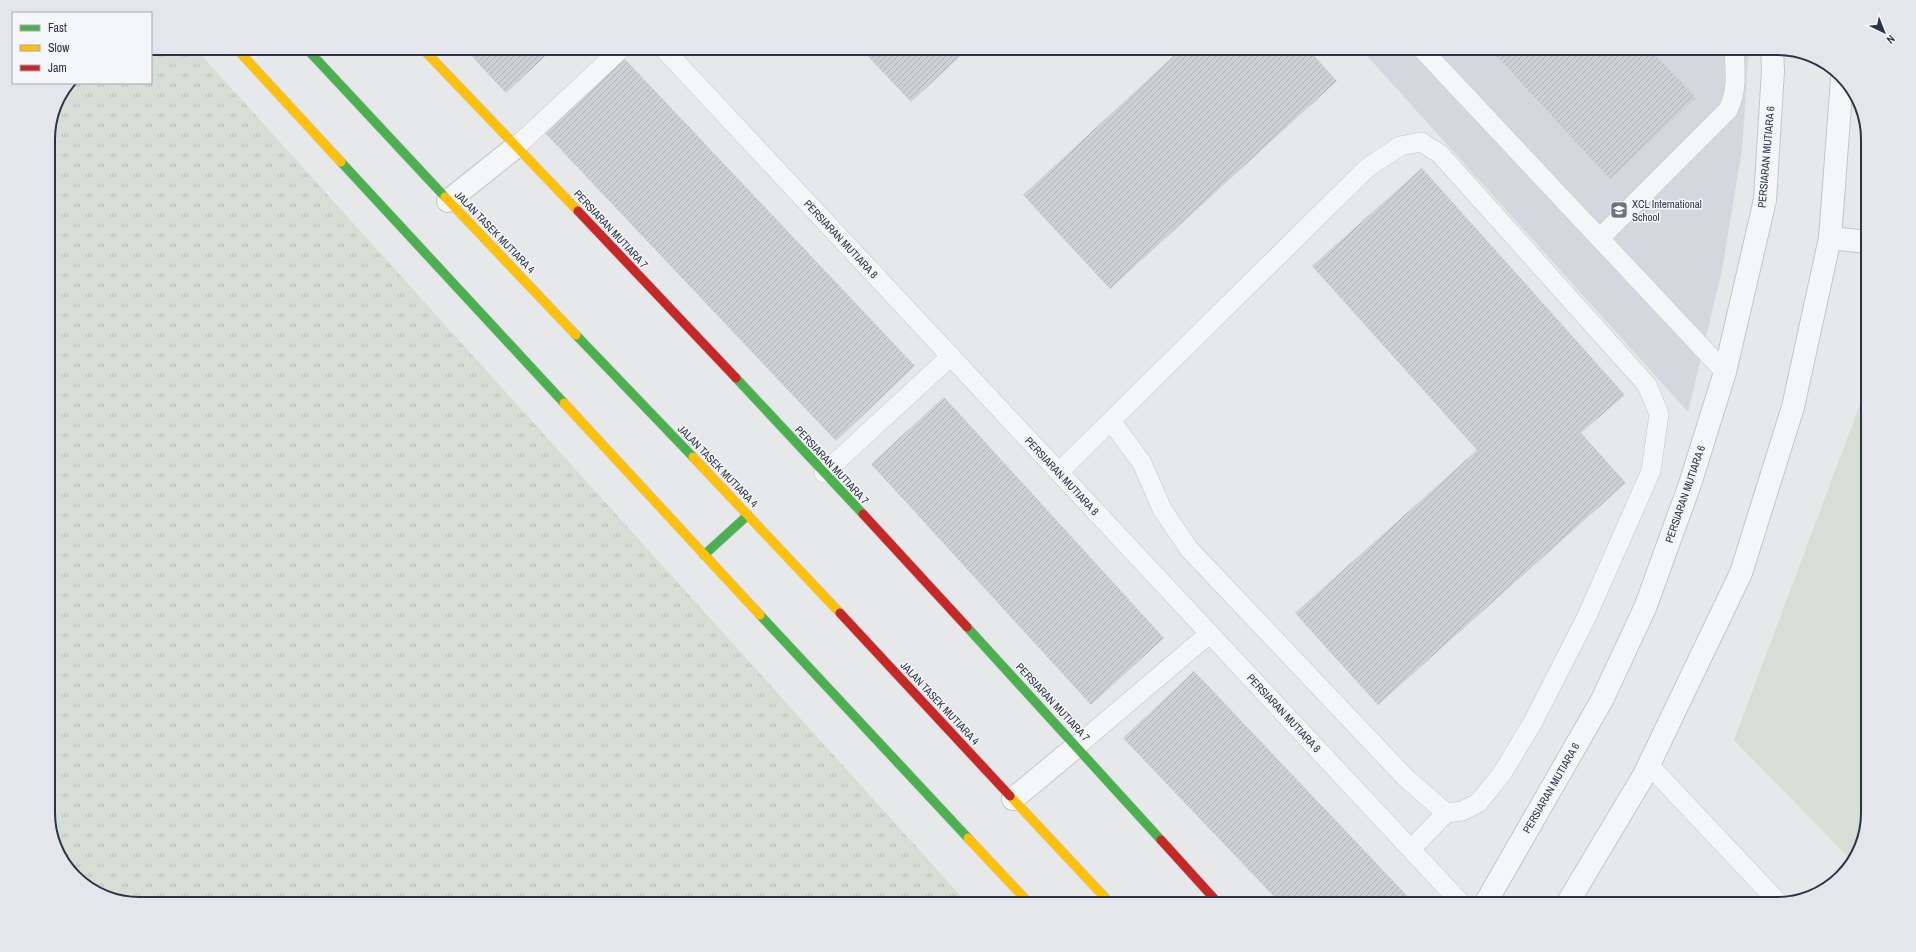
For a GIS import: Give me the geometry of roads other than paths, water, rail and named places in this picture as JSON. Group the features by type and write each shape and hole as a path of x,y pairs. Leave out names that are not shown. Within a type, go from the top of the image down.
{"street":[{"path":"242,55 704,555 1023,897"},
{"name":"JALAN TASEK MUTIARA 4","path":"312,55 448,201 748,515 1104,897"},
{"name":"PERSIARAN MUTIARA 7","path":"429,55 517,146 824,473 1076,746 1213,897"},
{"name":"PERSIARAN MUTIARA 6","path":"1489,897 1602,700 1645,608 1690,484 1726,372 1765,200 1772,55"},
{"path":"1571,897 1649,765 1741,573 1793,407 1830,238 1848,99"},
{"path":"448,201 517,146"},
{"path":"1830,238 1861,241"},
{"path":"704,555 748,515"},
{"path":"1013,799 1076,746"}],"lane":[{"path":"517,146 614,55"},
{"name":"PERSIARAN MUTIARA 8","path":"670,55 1456,897"},
{"path":"1428,55 1726,372"},
{"path":"1600,238 1728,110 1733,98 1736,84 1734,55"},
{"path":"1059,472 1367,168 1400,146 1421,142 1440,154 1647,385 1659,414 1651,471 1587,616 1533,722 1501,775 1478,803 1462,810 1446,813 1411,849"},
{"path":"824,473 951,356"},
{"path":"1110,421 1142,463 1162,508 1189,549 1405,777 1446,813"},
{"path":"1076,746 1209,634"},
{"path":"1649,765 1772,897"}],"place":[{"name":"XCL International School","path":"1619,210"}]}
